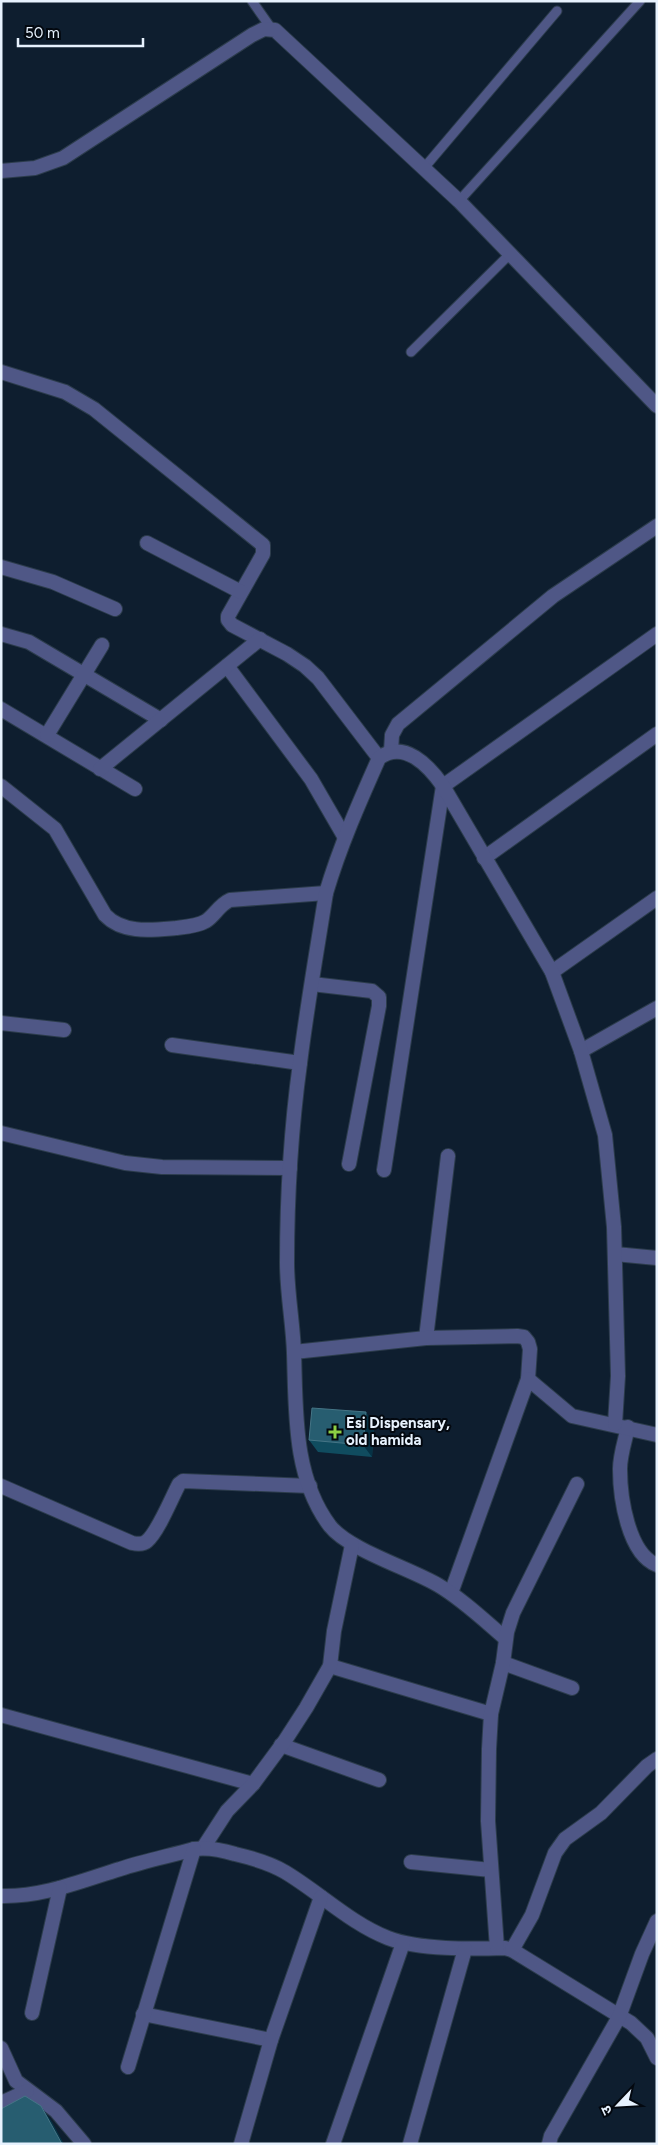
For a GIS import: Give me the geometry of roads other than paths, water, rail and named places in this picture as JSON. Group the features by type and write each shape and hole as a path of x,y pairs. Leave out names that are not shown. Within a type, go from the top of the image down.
{"street":[{"path":"1,171 36,168 63,158 252,35 271,28 280,33 459,201 657,406"},
{"path":"1,372 65,392 94,408 263,545 263,554 228,616 228,620 305,666 318,678 385,755"},
{"path":"505,1638 451,1593 417,1573 352,1544 332,1528 320,1510 310,1486 302,1462 295,1401 294,1352 287,1265 290,1168 300,1063 326,893 344,836 385,755 398,724 553,596 657,526"},
{"path":"147,543 241,592"},
{"path":"1,567 53,582 115,609"},
{"path":"2,634 29,642 161,720"},
{"path":"384,1170 444,786 657,634"},
{"path":"100,769 260,639"},
{"path":"47,735 102,645"},
{"path":"227,666 311,779 344,836"},
{"path":"1,709 135,789"},
{"path":"484,858 657,734"},
{"path":"385,755 396,750 406,753 432,770 444,786 484,858 552,972 581,1051 605,1135 614,1227 618,1376 622,1426 620,1468 624,1500 632,1538 637,1549 643,1556 657,1565"},
{"path":"1,786 55,829 104,915 109,920 122,925 143,931 186,927 206,921 221,904 230,900 326,893"},
{"path":"552,972 657,898"},
{"path":"312,984 372,991 379,997 379,1006 349,1164"},
{"path":"581,1051 657,1008"},
{"path":"1,1023 64,1030"},
{"path":"172,1046 300,1063"},
{"path":"1,1133 125,1163 162,1167 290,1168"},
{"path":"426,1338 448,1156"},
{"path":"615,1254 657,1258"},
{"path":"294,1352 426,1338 524,1337 529,1345 528,1379 451,1593"},
{"path":"528,1379 572,1416 657,1435"},
{"path":"1,1486 132,1543 139,1544 148,1540 179,1484 183,1481 310,1486"},
{"path":"496,1948 488,1821 491,1714 503,1663 505,1638 513,1613 577,1484"},
{"path":"128,2067 143,2014 198,1848 226,1811 253,1784 306,1708 330,1666 334,1631 352,1544"},
{"path":"503,1663 572,1688"},
{"path":"330,1666 491,1714"},
{"path":"2,1718 253,1784"},
{"path":"281,1745 379,1780"},
{"path":"512,1950 532,1915 555,1853 565,1838 601,1813 647,1766 657,1759"},
{"path":"1,1896 14,1896 60,1888 122,1868 198,1848 226,1851 267,1864 285,1872 375,1932 403,1943 512,1950 652,2037 657,2058"},
{"path":"411,1862 491,1870"},
{"path":"32,2013 60,1888"},
{"path":"241,2144 271,2040 321,1897"},
{"path":"549,2144 619,2016 642,1954 657,1922"},
{"path":"334,2144 403,1943"},
{"path":"410,2144 465,1948"},
{"path":"143,2014 271,2040"},
{"path":"1,2048 12,2074 27,2091 56,2111 84,2144"},
{"path":"1,2102 27,2091"}],"lane":[{"path":"252,1 271,28"},
{"path":"459,201 640,1"},
{"path":"424,168 557,12"},
{"path":"410,352 510,254"}],"place":[{"name":"Esi Dispensary, old hamida","path":"335,1432"}]}
